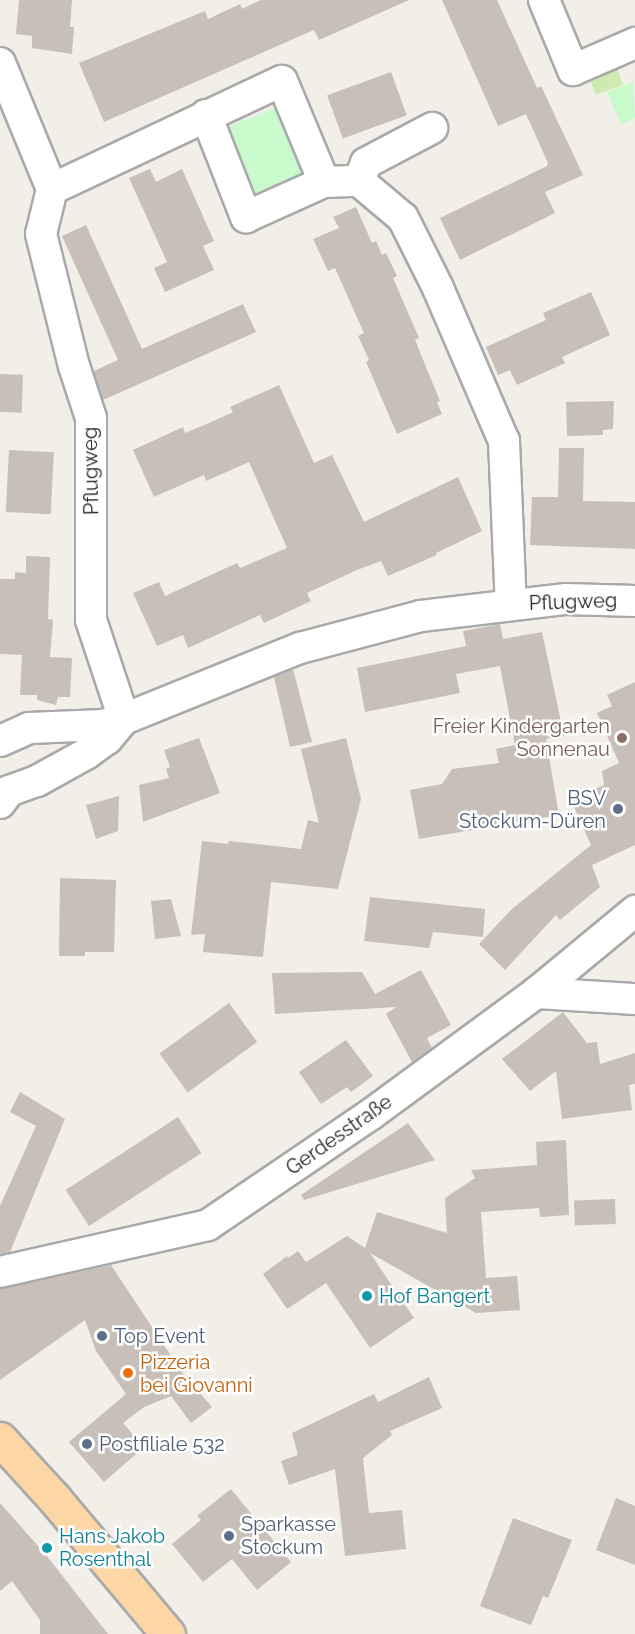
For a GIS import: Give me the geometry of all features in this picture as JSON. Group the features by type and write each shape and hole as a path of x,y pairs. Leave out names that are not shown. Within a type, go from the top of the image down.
{"main road":[{"path":"0,1439 54,1497 168,1634"}],"street":[{"path":"544,0 573,70 635,42"},
{"path":"0,63 52,189 282,81 324,182"},
{"path":"206,115 246,218 324,182 359,182 366,163 432,128"},
{"name":"Pflugweg","path":"359,182 403,218 438,288 504,441 511,605"},
{"name":"Pflugweg","path":"52,189 41,234 74,366 90,418 91,620 124,719"},
{"name":"Pflugweg","path":"0,741 29,728 102,725 124,719 300,648 421,616 566,599 635,601"},
{"name":"Pflugweg","path":"3,788 36,781 86,754 107,739 124,719"},
{"name":"Gerdesstraße","path":"0,1272 208,1225 370,1115 536,993 635,911"},
{"path":"536,993 635,999"}],"green space":[{"path":"617,68 623,85 595,94 590,77"},
{"path":"633,82 635,118 621,125 607,92"},
{"path":"277,107 304,174 252,195 225,128"}],"building":[{"path":"19,0 72,0 70,27 74,27 72,54 32,48 32,36 16,34"},
{"path":"261,0 409,0 319,40 314,30 104,122 79,63 205,11 208,19 240,4 242,9"},
{"path":"442,0 497,0 537,88 541,86 583,175 545,192 555,213 460,260 440,218 547,166 548,163 526,114 498,126"},
{"path":"391,72 407,115 343,138 327,95"},
{"path":"150,169 156,182 182,169 214,241 203,246 214,270 165,292 154,268 167,262 129,178"},
{"path":"356,207 372,243 376,241 382,255 386,253 397,276 393,278 419,338 415,340 440,401 437,402 442,414 397,434 366,362 369,360 358,336 364,333 335,268 328,271 313,239 339,228 333,217"},
{"path":"86,225 142,349 243,304 256,332 103,400 94,371 118,360 62,236"},
{"path":"591,292 610,335 562,357 565,363 517,385 510,370 498,375 486,347 546,320 543,313"},
{"path":"0,374 23,375 22,413 0,412"},
{"path":"279,385 314,463 332,455 364,522 458,477 482,531 436,553 437,555 388,576 381,561 357,570 307,593 311,601 264,623 260,615 188,648 183,635 157,646 133,593 159,582 165,596 237,563 240,568 287,548 249,462 206,481 204,475 154,497 133,450 183,427 185,433 209,423 233,412 230,407"},
{"path":"614,401 613,429 603,430 603,435 567,436 566,402"},
{"path":"559,448 584,448 583,501 635,502 635,549 530,545 532,497 558,497"},
{"path":"9,450 54,452 51,514 6,512"},
{"path":"26,556 50,557 48,619 53,620 50,657 72,658 70,697 58,697 56,705 37,700 37,695 20,695 22,655 0,654 0,579 15,579 15,572 26,573"},
{"path":"500,624 503,639 542,632 564,736 546,739 559,815 419,839 410,790 442,784 452,769 499,763 496,749 515,745 500,666 456,674 460,693 365,712 357,668 466,646 463,631"},
{"path":"293,669 312,742 290,747 274,677"},
{"path":"635,682 635,845 592,865 600,887 560,920 556,915 505,970 479,944 512,909 591,845 571,800 604,785 602,771 619,763 597,713 612,706 607,695"},
{"path":"199,738 220,793 143,822 139,785 169,778 166,769 170,767 164,750"},
{"path":"346,738 361,799 338,889 271,882 263,957 203,952 205,934 191,935 202,841 228,844 229,841 301,849 308,820 319,823 301,749"},
{"path":"119,796 118,831 96,839 86,805"},
{"path":"60,878 116,880 114,952 85,952 85,956 59,956"},
{"path":"370,897 485,909 483,937 433,932 429,948 364,941"},
{"path":"171,899 181,936 155,939 151,901"},
{"path":"421,970 451,1025 427,1038 432,1048 412,1062 386,1014 396,1007 275,1014 272,973 362,972 375,994"},
{"path":"229,1003 257,1042 188,1092 159,1054"},
{"path":"563,1012 587,1043 597,1042 600,1064 635,1053 635,1084 629,1085 632,1110 562,1119 556,1071 530,1091 502,1059"},
{"path":"346,1040 373,1076 351,1092 347,1087 321,1104 299,1072"},
{"path":"20,1092 65,1119 10,1252 0,1254 0,1206 36,1126 10,1112"},
{"path":"178,1117 201,1153 89,1226 66,1190"},
{"path":"408,1123 435,1160 304,1200 301,1195"},
{"path":"566,1140 569,1215 540,1217 539,1208 481,1212 486,1278 517,1276 520,1310 476,1313 370,1253 414,1318 370,1348 326,1283 287,1309 263,1274 287,1256 288,1258 298,1251 306,1262 347,1236 365,1248 377,1212 447,1233 445,1198 475,1178 471,1170 537,1165 536,1142"},
{"path":"615,1199 616,1224 575,1225 574,1200"},
{"path":"111,1265 181,1371 212,1407 191,1423 171,1396 144,1407 123,1423 144,1447 104,1482 69,1442 126,1394 96,1351 85,1320 0,1380 0,1289"},
{"path":"429,1377 442,1408 390,1431 392,1435 363,1458 369,1513 402,1510 406,1549 345,1556 335,1469 289,1485 281,1461 298,1455 292,1433 374,1394 378,1402"},
{"name":"Sparkasse Stockum","path":"231,1489 291,1562 257,1590 232,1559 203,1582 172,1544 201,1520 197,1516"},
{"path":"616,1498 635,1506 635,1565 596,1550"},
{"path":"0,1503 46,1555 108,1634 40,1634 40,1620 12,1581 0,1591"},
{"path":"513,1518 572,1540 548,1598 543,1596 531,1625 480,1606"}],"place":[{"name":"Freier Kindergarten Sonnenau","path":"622,738"},
{"name":"BSV Stockum-Düren","path":"618,809"},
{"name":"Hof Bangert","path":"367,1296"},
{"name":"Top Event","path":"102,1336"},
{"name":"Pizzeria bei Giovanni","path":"128,1373"},
{"name":"Postfiliale 532","path":"87,1444"},
{"name":"Sparkasse Stockum","path":"229,1536"},
{"name":"Hans Jakob Rosenthal","path":"47,1548"}]}
